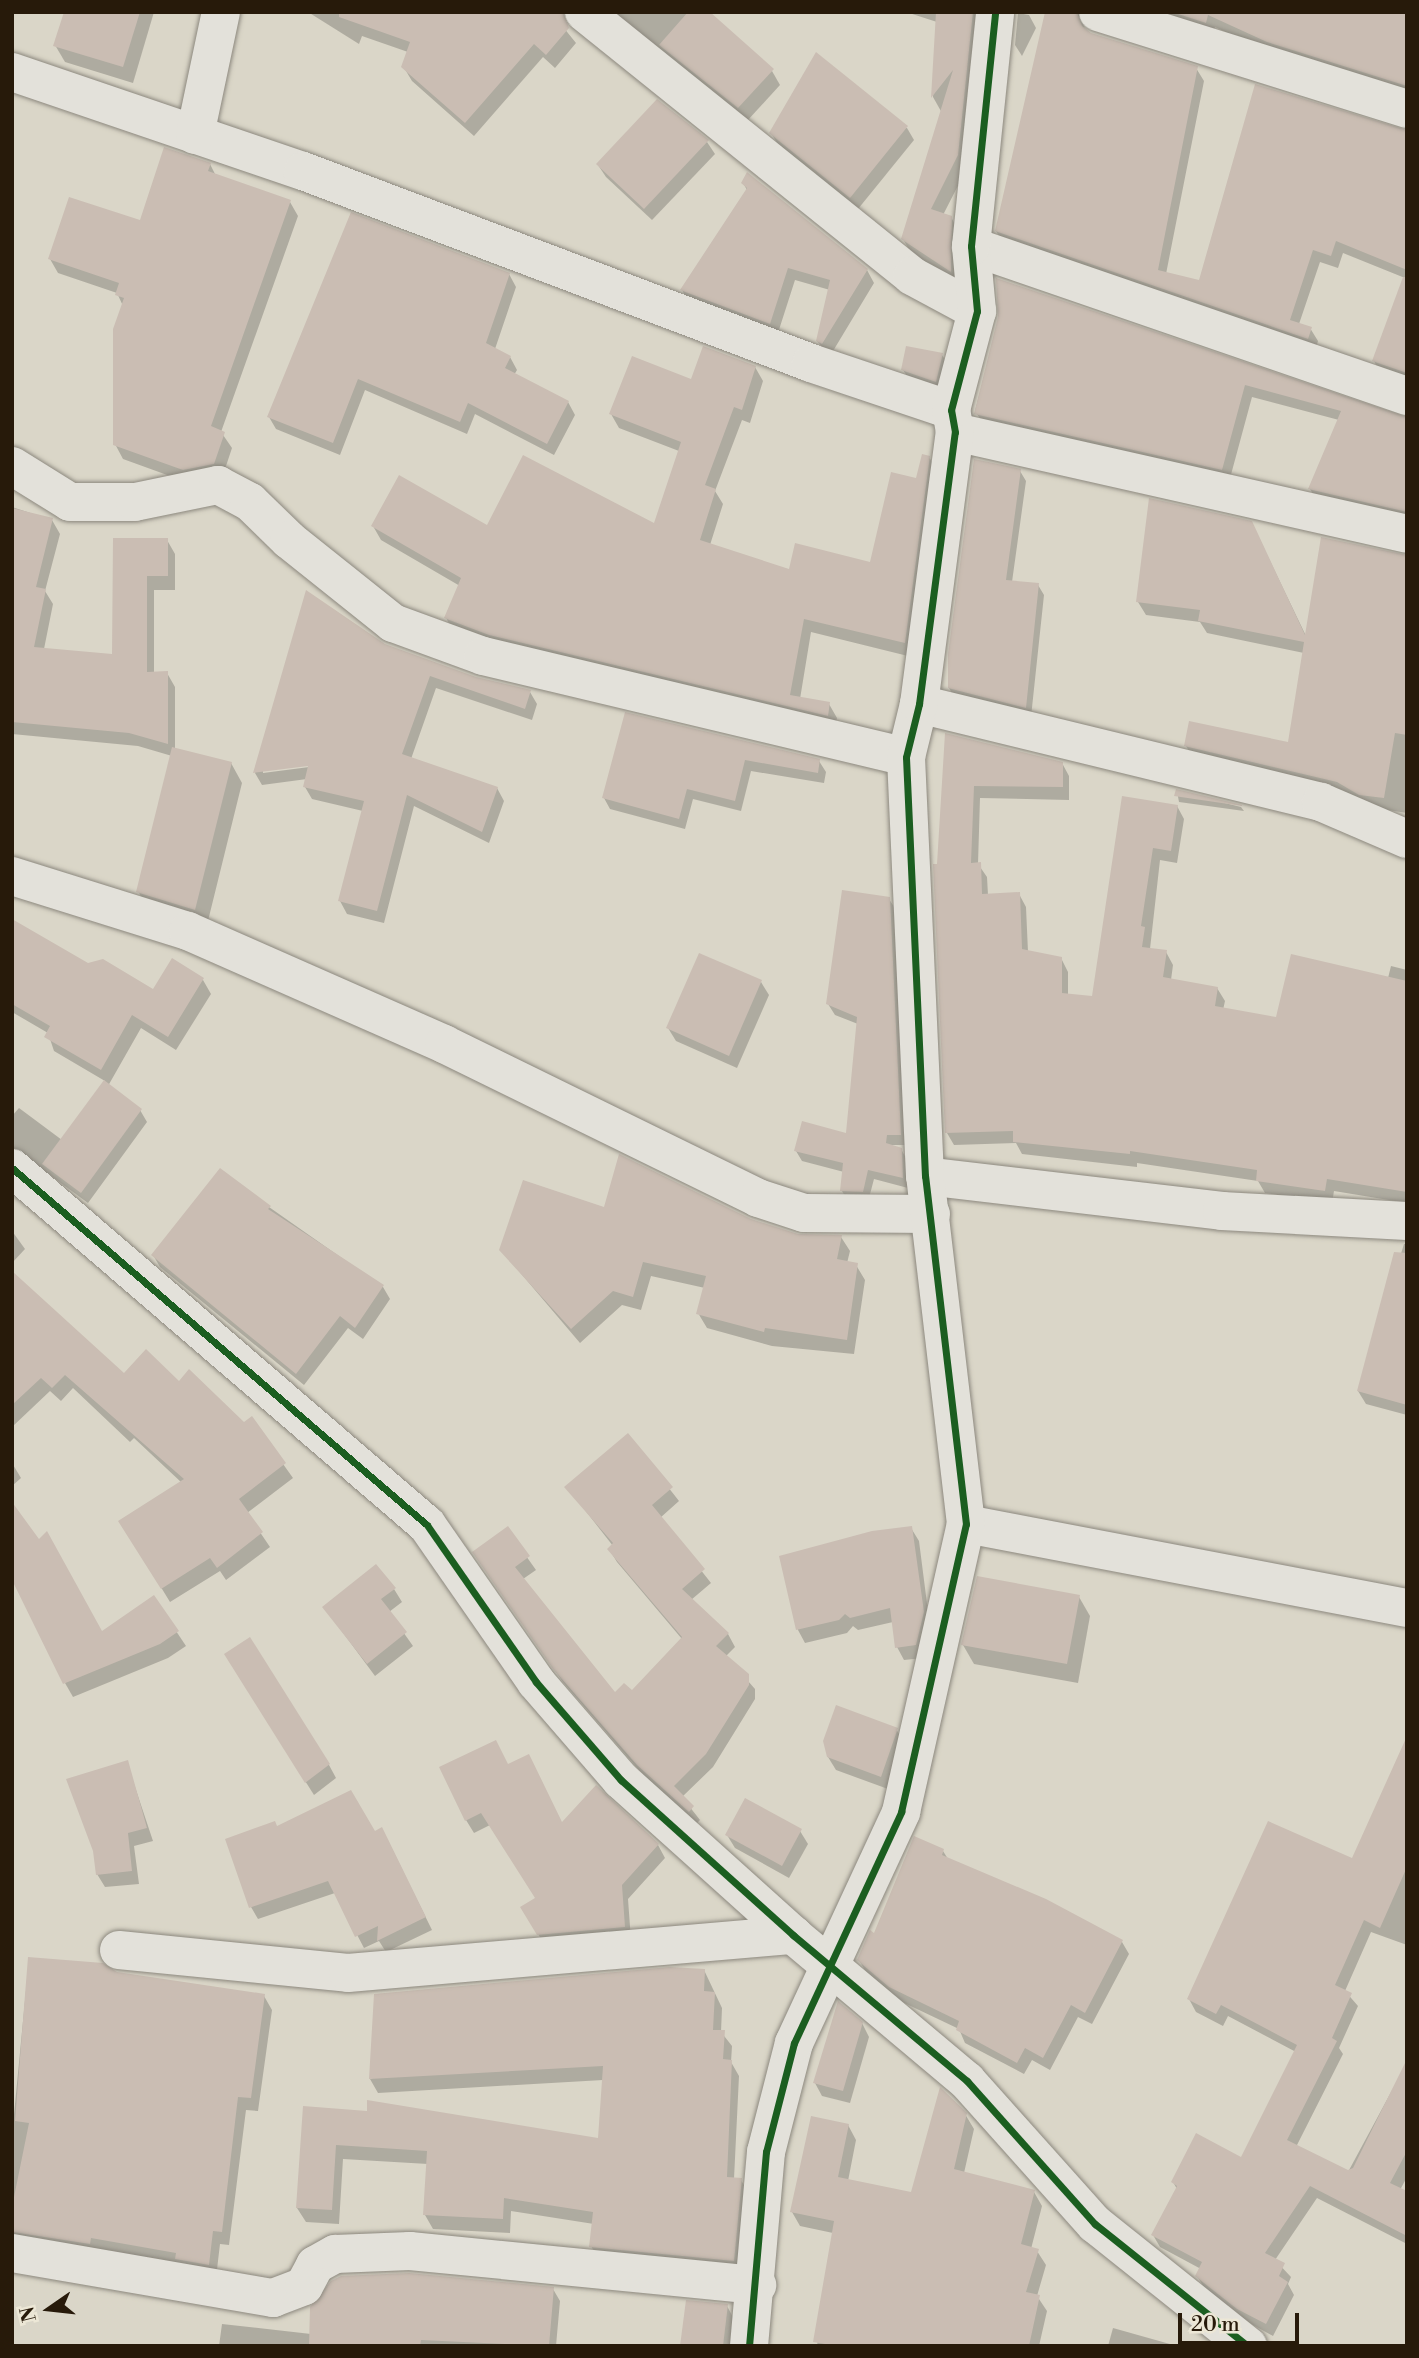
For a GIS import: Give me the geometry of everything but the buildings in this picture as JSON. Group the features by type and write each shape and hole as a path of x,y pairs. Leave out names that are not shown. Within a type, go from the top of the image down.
{"street":[{"path":"195,135 221,12"},
{"path":"584,12 912,276 977,311"},
{"path":"749,2346 757,2285 766,2152 794,2043 828,1963 901,1812 967,1524 932,1214 925,1176 905,757 919,704 953,421 977,311 971,246 995,12"},
{"path":"1098,12 1407,109"},
{"path":"12,72 195,135 811,363 953,421 1407,534"},
{"path":"971,246 1407,396"},
{"path":"12,466 70,502 135,502 218,485 250,502 289,540 393,623 483,656 905,757"},
{"path":"919,704 1321,802 1407,839"},
{"path":"12,876 188,931 444,1044 758,1198 804,1213 932,1214"},
{"path":"12,1168 427,1525 536,1682 621,1780 793,1935 967,2081 1095,2224 1248,2346"},
{"path":"925,1176 1222,1211 1407,1221"},
{"path":"967,1524 1407,1608"},
{"path":"119,1950 348,1973 793,1935"},
{"path":"12,2253 273,2298 304,2286 315,2266 335,2254 410,2251 757,2285"}],"cycle path":[{"path":"749,2346 766,2152 794,2043 901,1812 966,1524 925,1176 906,757 919,704 955,432 951,410 977,311 971,246 995,12"},
{"path":"12,1168 427,1525 536,1682 621,1780 793,1935 967,2081 1095,2224 1248,2346"}]}
